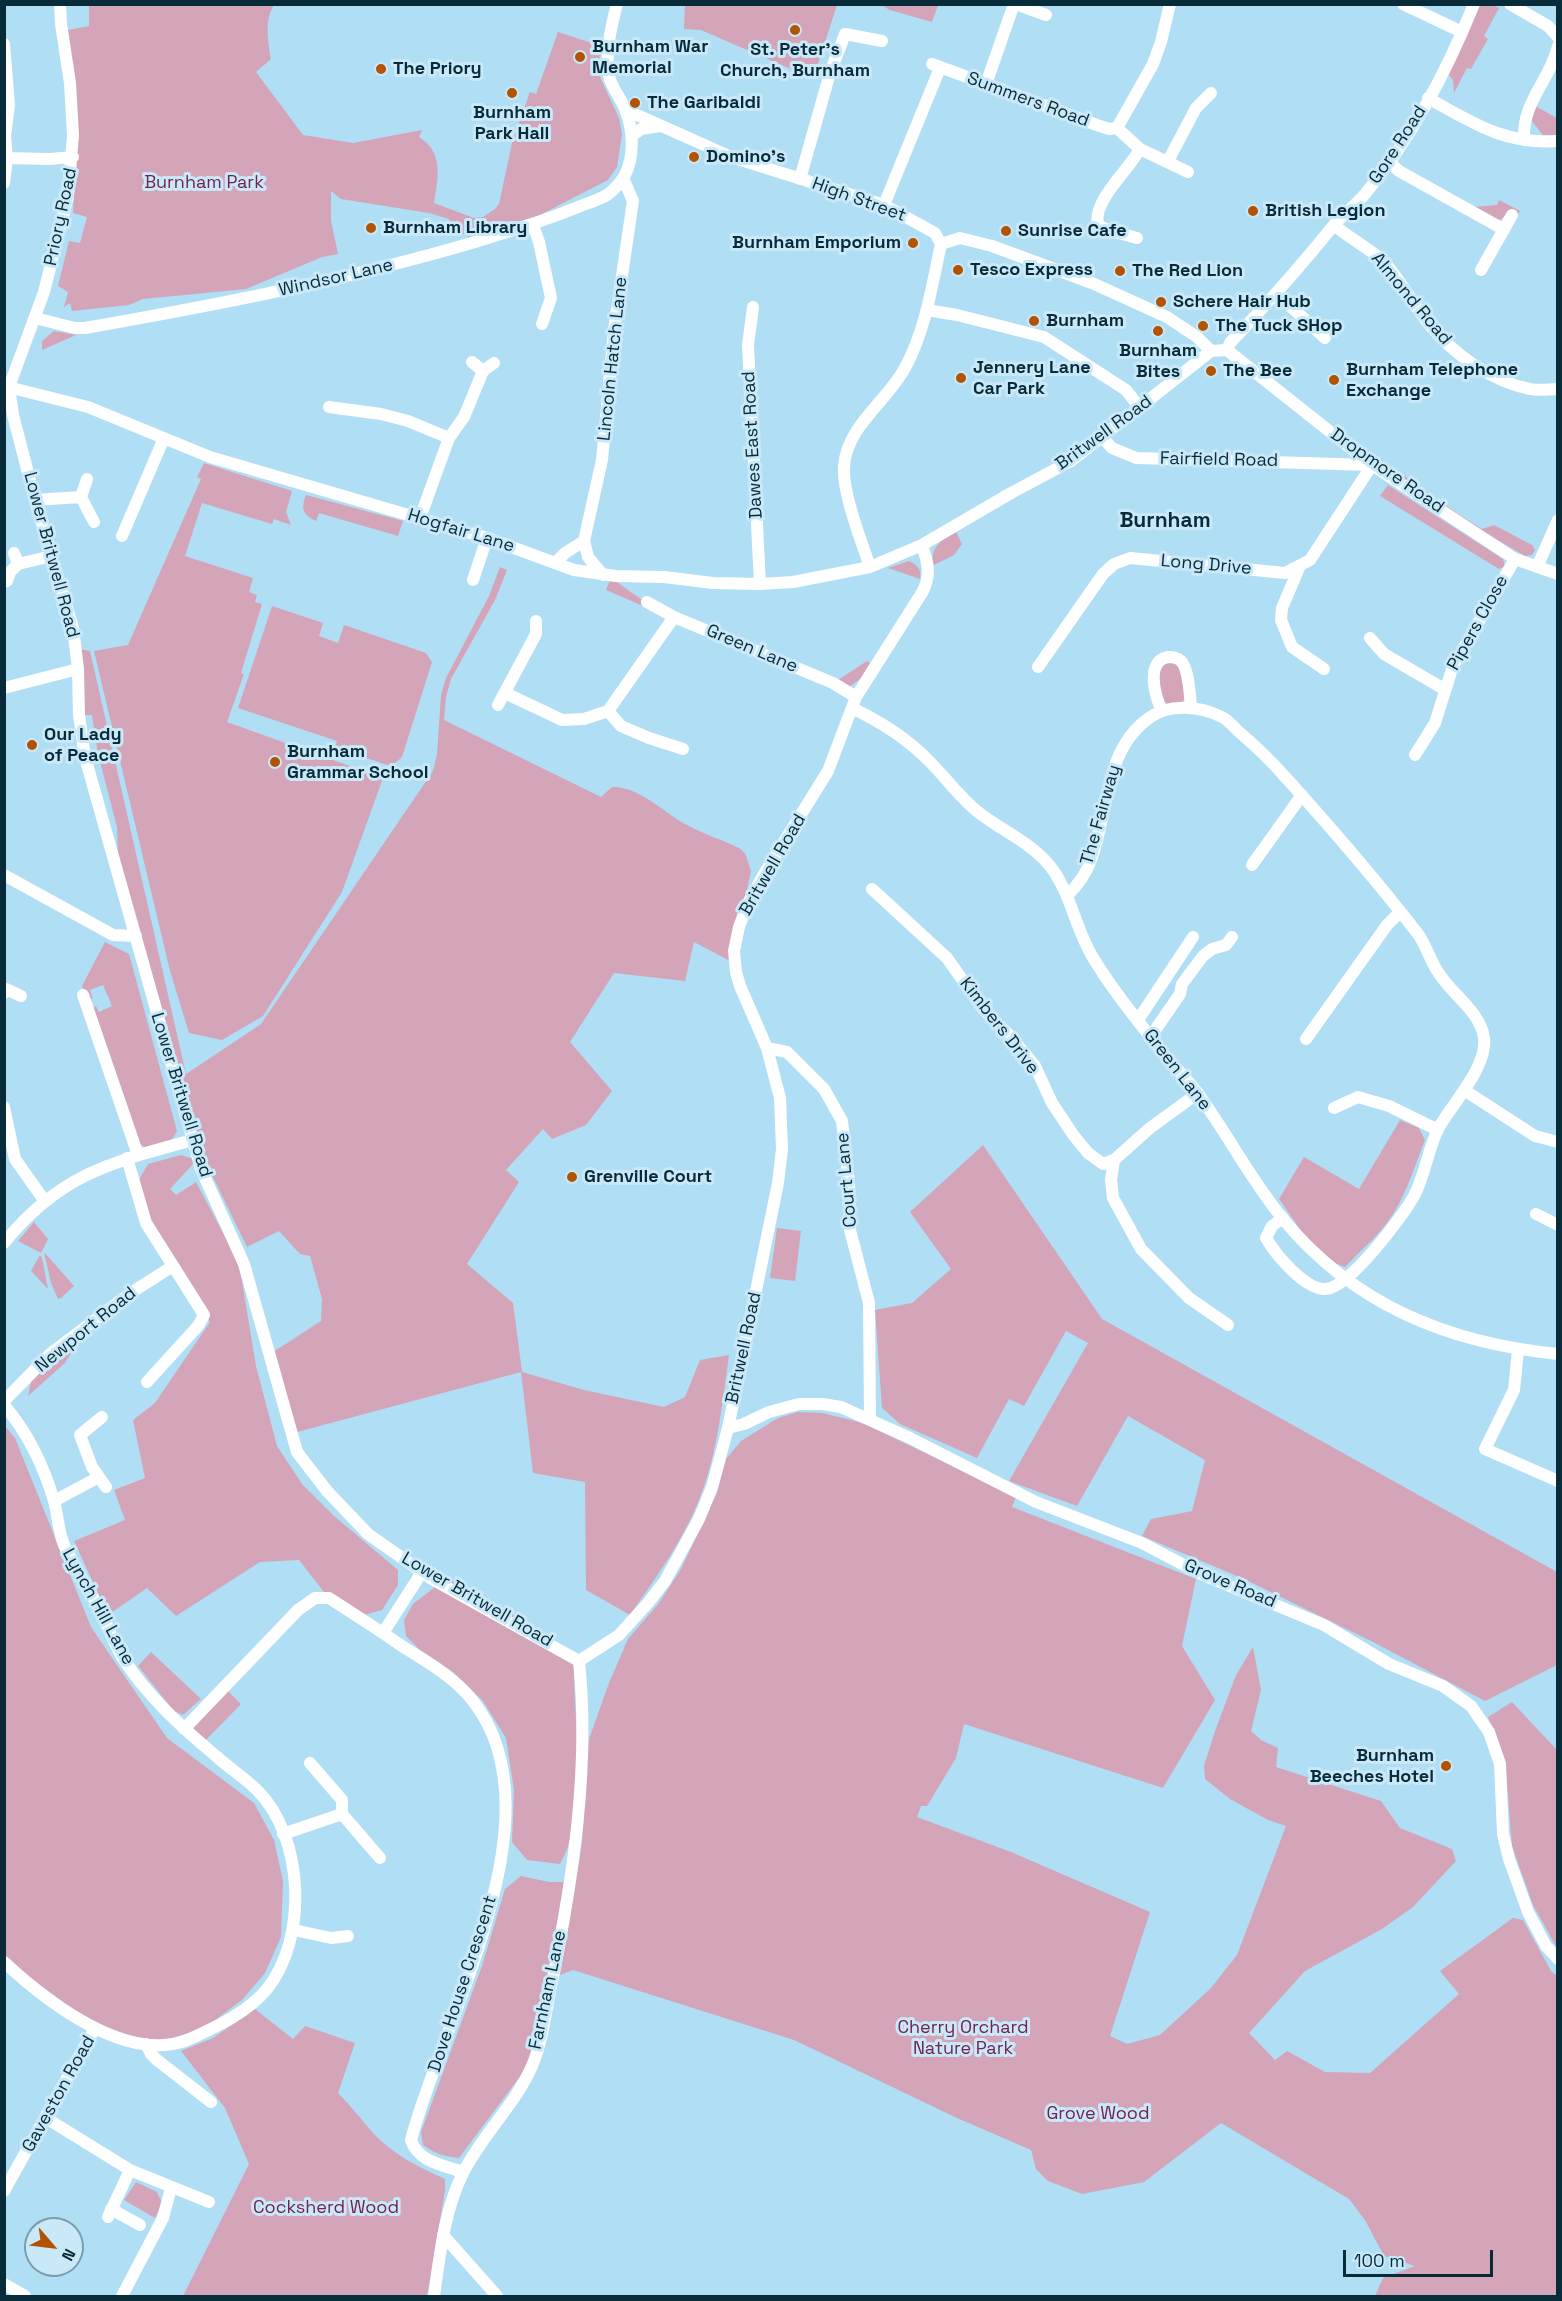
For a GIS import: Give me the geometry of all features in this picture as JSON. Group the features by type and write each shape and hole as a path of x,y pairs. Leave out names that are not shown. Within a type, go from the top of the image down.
{"street":[{"name":"Priory Road","path":"7,386 35,318 54,255 68,196 73,157 70,83 60,4"},
{"path":"617,4 608,51 609,78 626,110 632,136 629,165 624,178"},
{"path":"986,84 1015,4 1046,15"},
{"path":"1170,4 1153,64 1117,128 1140,149 1188,172"},
{"path":"1403,4 1462,32"},
{"name":"Gore Road","path":"1227,350 1230,343 1318,246 1334,225 1365,194 1389,162 1428,99 1474,4"},
{"path":"1510,4 1548,26 1557,37"},
{"path":"800,178 830,73 845,34 882,42"},
{"path":"4,44 9,105 5,136 4,183"},
{"path":"1524,140 1524,124 1531,101 1555,57 1557,46"},
{"name":"Summers Road","path":"884,205 926,105 936,66 1105,128 1117,128"},
{"path":"1168,161 1196,108 1211,93"},
{"path":"1428,99 1491,132 1513,139 1557,141"},
{"name":"High Street","path":"626,110 731,157 884,205 935,233 941,244"},
{"path":"632,136 641,129 660,126"},
{"path":"1137,238 1098,225 1097,217 1106,195 1134,161 1140,149"},
{"path":"6,158 73,157"},
{"path":"1389,162 1399,171 1503,229"},
{"name":"Windsor Lane","path":"35,318 75,328 85,328 327,282 533,225 608,194 624,178"},
{"name":"Lincoln Hatch Lane","path":"584,541 602,460 614,330 633,201 624,178"},
{"path":"1481,270 1512,214"},
{"path":"533,225 551,298 542,324"},
{"name":"Almond Road","path":"1334,225 1347,236 1371,250 1386,264 1429,324 1453,349 1507,384 1533,390 1557,388"},
{"path":"870,567 845,484 844,464 850,443 866,418 892,389 914,352 927,310 941,244 960,238 992,246 1092,282 1167,317 1197,337 1211,351 1227,350"},
{"path":"1276,293 1322,331"},
{"name":"Dawes East Road","path":"753,307 748,345 760,584"},
{"path":"927,310 957,315 1044,338 1126,390 1140,408"},
{"name":"Dropmore Road","path":"1227,350 1372,465 1515,559 1557,574"},
{"name":"Britwell Road","path":"579,1661 619,1635 665,1581 699,1519 712,1487 728,1428 778,1183 782,1149 780,1098 767,1048 736,972 734,951 739,927 748,903 828,771 854,703 923,591 929,578 928,564 922,545 1071,462 1211,351"},
{"path":"472,362 483,370"},
{"path":"420,518 449,438 464,417 483,370 494,363"},
{"name":"Hogfair Lane","path":"7,386 88,407 195,452 252,471 487,538 583,572 664,577 713,583 793,582 870,567 922,545"},
{"name":"Lower Britwell Road","path":"7,386 35,500 73,628 78,669 79,715 85,757 201,1169 244,1264 297,1452 327,1491 368,1534 422,1572 579,1661"},
{"path":"329,407 381,414 408,421 449,438"},
{"path":"122,536 164,438"},
{"name":"Fairfield Road","path":"1103,438 1112,448 1136,458 1372,465"},
{"path":"1341,463 1347,458 1350,448"},
{"path":"1324,669 1292,647 1281,620 1282,608 1299,568 1310,560 1372,465"},
{"path":"87,479 81,496 94,522"},
{"path":"35,500 81,496"},
{"path":"1537,567 1557,520"},
{"path":"474,580 487,538"},
{"path":"555,563 565,553 584,541 588,557 603,575"},
{"path":"4,582 7,581 16,559 52,556"},
{"name":"Long Drive","path":"1038,667 1103,574 1114,564 1130,558 1285,573 1299,568"},
{"name":"Pipers Close","path":"1415,755 1434,723 1453,666 1515,559"},
{"name":"Green Lane","path":"647,602 674,617 813,674 924,756 976,811 1039,854 1053,870 1067,896 1092,956 1138,1020 1198,1093 1257,1184 1309,1248 1347,1279 1398,1312 1455,1335 1518,1350 1557,1354"},
{"path":"505,693 562,720 584,719 608,711 674,617"},
{"path":"498,705 536,634 536,621"},
{"name":"Pipers Close","path":"1370,638 1384,654 1444,688"},
{"path":"1162,711 1157,701 1153,672 1156,663 1172,656 1181,661 1185,669 1191,708"},
{"path":"4,687 78,669"},
{"name":"The Fairway","path":"1067,896 1078,884 1091,861 1115,761 1134,730 1162,711 1191,708 1223,717 1264,753 1346,845 1419,936 1438,974 1478,1021 1485,1040 1479,1066 1438,1130 1415,1194 1388,1233 1347,1279"},
{"path":"608,711 621,726 648,738 683,749"},
{"path":"1252,865 1302,795"},
{"path":"4,875 113,935 136,936"},
{"name":"Kimbers Drive","path":"872,889 947,958 983,1009 1012,1038 1035,1066 1052,1104 1088,1153 1103,1164 1114,1160"},
{"path":"1306,1039 1387,925 1399,913"},
{"path":"1138,1020 1193,937"},
{"path":"1151,1036 1180,994 1182,984 1203,956 1212,949 1226,945 1232,937"},
{"path":"4,993 6,989 21,996"},
{"path":"82,995 104,1051 132,1156 146,1223 204,1315 198,1326 147,1382"},
{"name":"Court Lane","path":"767,1048 787,1052 824,1089 842,1120 849,1183 850,1230 869,1303 870,1419"},
{"path":"1464,1090 1534,1136 1557,1142"},
{"path":"1198,1093 1150,1128 1114,1160 1111,1180 1113,1198 1141,1249 1189,1298 1228,1325"},
{"path":"1334,1108 1358,1097 1389,1106 1438,1130"},
{"path":"4,1107 15,1160 44,1200"},
{"path":"4,1243 44,1200 90,1172 132,1156 193,1140"},
{"path":"1536,1214 1557,1225"},
{"path":"1283,1218 1272,1226 1266,1238 1272,1249 1295,1273 1312,1285 1325,1289 1334,1287 1347,1279"},
{"name":"Newport Road","path":"4,1403 50,1354 129,1294 173,1266"},
{"path":"1518,1350 1514,1389 1485,1449 1557,1481"},
{"name":"Lynch Hill Lane","path":"4,1403 21,1425 42,1467 54,1501 63,1542 121,1654 153,1699 184,1729 258,1791 275,1814 292,1866 296,1907 294,1930 287,1956 267,1989 225,2022 184,2042 154,2046 124,2041 95,2028 58,2004 4,1962"},
{"name":"Grove Road","path":"728,1428 799,1404 841,1407 870,1419 1036,1502 1142,1543 1203,1575 1324,1625 1389,1664 1443,1686 1471,1706 1489,1732 1500,1764 1503,1834 1509,1859 1528,1911 1546,1946 1557,1959"},
{"path":"102,1417 80,1435 92,1467 106,1487"},
{"path":"54,1501 99,1477"},
{"path":"383,1633 422,1572"},
{"name":"Dove House Crescent","path":"184,1729 298,1610 315,1598 329,1598 383,1633 444,1673 473,1701 490,1731 501,1759 505,1801 501,1867 483,1938 411,2140 414,2149 421,2156 463,2172"},
{"name":"Farnham Lane","path":"434,2296 443,2235 463,2172 519,2089 532,2065 542,2029 557,1958 578,1820 584,1705 579,1661"},
{"path":"310,1763 342,1800 342,1814 380,1858"},
{"path":"283,1834 342,1814"},
{"path":"294,1930 331,1938 348,1936"},
{"name":"Gaveston Road","path":"4,2191 95,2028"},
{"path":"146,2044 151,2054 211,2102"},
{"path":"46,2118 130,2170 209,2202"},
{"path":"130,2170 110,2213 140,2225"},
{"path":"122,2296 163,2218 171,2188"},
{"path":"443,2235 497,2296"},
{"path":"4,2284 25,2296"}],"green space":[{"path":"685,4 837,5 815,73 800,73 701,30 684,29"},
{"name":"Burnham Park","path":"89,5 274,5 268,24 271,59 256,72 303,135 353,143 422,130 419,137 427,143 436,158 438,176 434,203 474,218 483,217 499,204 512,143 530,92 536,94 558,32 601,46 600,77 619,118 622,134 617,167 608,180 538,216 468,237 454,229 449,219 429,213 341,199 331,191 331,221 338,254 322,257 246,289 143,299 129,305 72,311 70,303 64,307 68,292 58,286 69,241 80,243 87,217 73,213 77,140 68,30 89,26"},
{"path":"881,5 938,5 932,22 890,10"},
{"path":"1480,5 1492,5 1499,8 1484,36 1488,39 1471,69 1467,68 1454,93 1453,80 1447,68"},
{"path":"1535,106 1557,118 1557,135 1543,135 1531,120"},
{"path":"1499,200 1520,211 1516,217 1507,213 1496,221 1474,207 1497,205"},
{"path":"54,331 76,335 42,350 42,341"},
{"path":"1365,448 1482,529 1494,525 1532,545 1535,550 1532,555 1525,556 1455,515 1366,451"},
{"path":"204,463 292,491 286,512 291,525 274,519 272,524 202,503 185,556 253,578 249,592 257,595 255,602 262,604 241,673 244,674 227,722 383,778 342,892 263,1016 222,1040 189,1033 170,971 94,651 128,645 201,479 197,477"},
{"path":"1388,485 1503,559 1505,566 1499,569 1380,496"},
{"path":"306,495 403,521 398,536 319,513 316,521 304,511 303,504"},
{"path":"956,532 962,544 954,555 934,565 935,549 942,541"},
{"path":"909,561 918,568 920,579 888,568"},
{"path":"500,567 507,570 495,600 451,679 446,697 444,720 601,797 612,787 642,795 687,825 739,848 745,853 751,871 732,962 694,942 685,981 614,973 570,1042 612,1091 586,1125 552,1139 543,1129 506,1170 519,1182 467,1264 513,1303 522,1372 584,1390 664,1407 685,1397 700,1360 729,1355 718,1432 704,1487 675,1548 630,1615 586,1590 585,1482 533,1473 521,1372 286,1435 267,1356 321,1321 322,1299 310,1256 300,1254 279,1231 247,1247 211,1173 191,1118 118,860 117,827 98,754 92,715 83,715 80,649 90,651 186,1074 261,1024 433,771 437,754 441,695 446,678 489,596"},
{"path":"610,580 614,580 645,602 643,606 606,590"},
{"path":"272,606 323,623 319,636 338,643 344,625 426,653 432,662 402,757 394,764 388,765 335,748 337,741 238,708"},
{"path":"867,661 870,663 861,678 849,687 835,682"},
{"path":"1172,662 1180,667 1186,693 1183,702 1169,706 1162,699 1157,673 1162,665"},
{"path":"105,942 129,954 177,1131 170,1143 146,1148 137,1142 91,1011 96,1006 99,1012 112,1006 103,985 90,990 93,999 86,997 82,986"},
{"path":"1400,1120 1419,1128 1425,1140 1393,1214 1383,1228 1345,1267 1324,1256 1315,1248 1279,1199 1304,1157 1359,1189"},
{"path":"983,1145 1102,1319 1557,1572 1557,1665 1485,1701 1373,1642 1244,1579 1142,1536 1151,1519 1192,1511 1205,1460 1128,1416 1077,1506 1009,1481 1088,1343 1066,1331 1024,1406 1009,1399 977,1458 900,1424 882,1408 875,1310 912,1303 951,1269 910,1212"},
{"path":"181,1155 194,1159 195,1162 170,1189 176,1195 196,1182 239,1263 256,1366 277,1446 302,1484 334,1516 398,1570 398,1585 382,1610 364,1615 324,1592 299,1560 260,1562 176,1616 147,1588 108,1615 74,1541 125,1520 114,1490 145,1478 133,1420 155,1403 210,1322 147,1220 136,1185 148,1164"},
{"path":"34,1222 48,1239 41,1253 18,1241"},
{"path":"777,1228 801,1231 795,1281 770,1278"},
{"path":"44,1252 74,1286 58,1299 51,1283"},
{"path":"40,1255 42,1258 48,1289 31,1271"},
{"path":"83,1334 65,1363 28,1396 31,1381"},
{"path":"798,1412 822,1413 863,1423 1016,1497 1012,1507 1196,1579 1182,1646 1215,1700 1163,1788 964,1724 956,1758 927,1806 921,1806 917,1817 1011,1852 1150,1912 1110,2036 1127,2044 1160,2035 1211,1988 1237,1955 1286,1826 1268,1820 1230,1799 1205,1779 1204,1766 1215,1731 1236,1675 1253,1647 1261,1690 1251,1731 1261,1740 1278,1748 1276,1767 1381,1801 1400,1828 1452,1849 1456,1861 1413,1907 1382,1929 1305,1971 1249,2033 1275,2060 1287,2051 1325,2072 1370,2073 1459,1994 1440,1971 1513,1918 1523,1920 1551,1971 1557,1976 1557,2296 1375,2296 1383,2278 1415,2266 1384,2256 1365,2220 1349,2199 1221,2123 1144,2182 1082,2194 1048,2181 1036,2169 1031,2150 957,2118 794,2040 573,1970 560,1975 582,1843 589,1739 609,1683 628,1639 659,1603 681,1569 717,1493 726,1459 741,1441 778,1418"},
{"path":"4,1425 15,1438 91,1627 167,1738 254,1803 274,1840 283,1881 281,1937 265,1973 242,2000 203,2029 161,2041 121,2036 86,2019 5,1959"},
{"path":"448,1577 542,1631 574,1661 577,1794 569,1844 560,1864 527,1860 512,1842 514,1790 506,1738 483,1701 453,1672 420,1650 406,1636 404,1620 413,1604"},
{"path":"151,1652 201,1699 183,1715 174,1711 138,1666"},
{"path":"227,1690 241,1704 205,1741 192,1727"},
{"path":"1512,1702 1557,1750 1557,1948 1533,1905 1512,1846 1505,1760 1488,1717"},
{"path":"521,1876 549,1882 564,1882 541,2016 527,2067 459,2158 444,2155 423,2145 421,2132 482,1966 505,1889"},
{"name":"Cocksherd Wood","path":"255,2009 293,2039 305,2026 355,2043 338,2093 380,2141 397,2154 445,2179 445,2191 427,2296 183,2296 249,2164 225,2108 181,2051 213,2038"},
{"path":"136,2182 157,2192 162,2203 155,2218 124,2200"}],"place":[{"name":"St. Peter's Church, Burnham","path":"795,30"},
{"name":"Burnham War Memorial","path":"580,57"},
{"name":"The Priory","path":"381,69"},
{"name":"Burnham Park Hall","path":"512,93"},
{"name":"The Garibaldi","path":"635,103"},
{"name":"Domino's","path":"694,157"},
{"name":"British Legion","path":"1253,211"},
{"name":"Burnham Library","path":"371,228"},
{"name":"Sunrise Cafe","path":"1006,231"},
{"name":"Burnham Emporium","path":"913,243"},
{"name":"Tesco Express","path":"958,270"},
{"name":"The Red Lion","path":"1120,271"},
{"name":"Schere Hair Hub","path":"1161,302"},
{"name":"Burnham","path":"1034,321"},
{"name":"The Tuck SHop","path":"1203,326"},
{"name":"Burnham Bites","path":"1158,331"},
{"name":"The Bee","path":"1211,371"},
{"name":"Jennery Lane Car Park","path":"961,378"},
{"name":"Burnham Telephone Exchange","path":"1334,380"},
{"name":"Our Lady of Peace","path":"32,745"},
{"name":"Burnham Grammar School","path":"275,762"},
{"name":"Grenville Court","path":"572,1177"},
{"name":"Burnham Beeches Hotel","path":"1446,1766"}],"district":[{"name":"Burnham","path":"1165,521"}],"park label":[{"name":"Cherry Orchard Nature Park","path":"963,2038"},
{"name":"Grove Wood","path":"1098,2114"}]}
